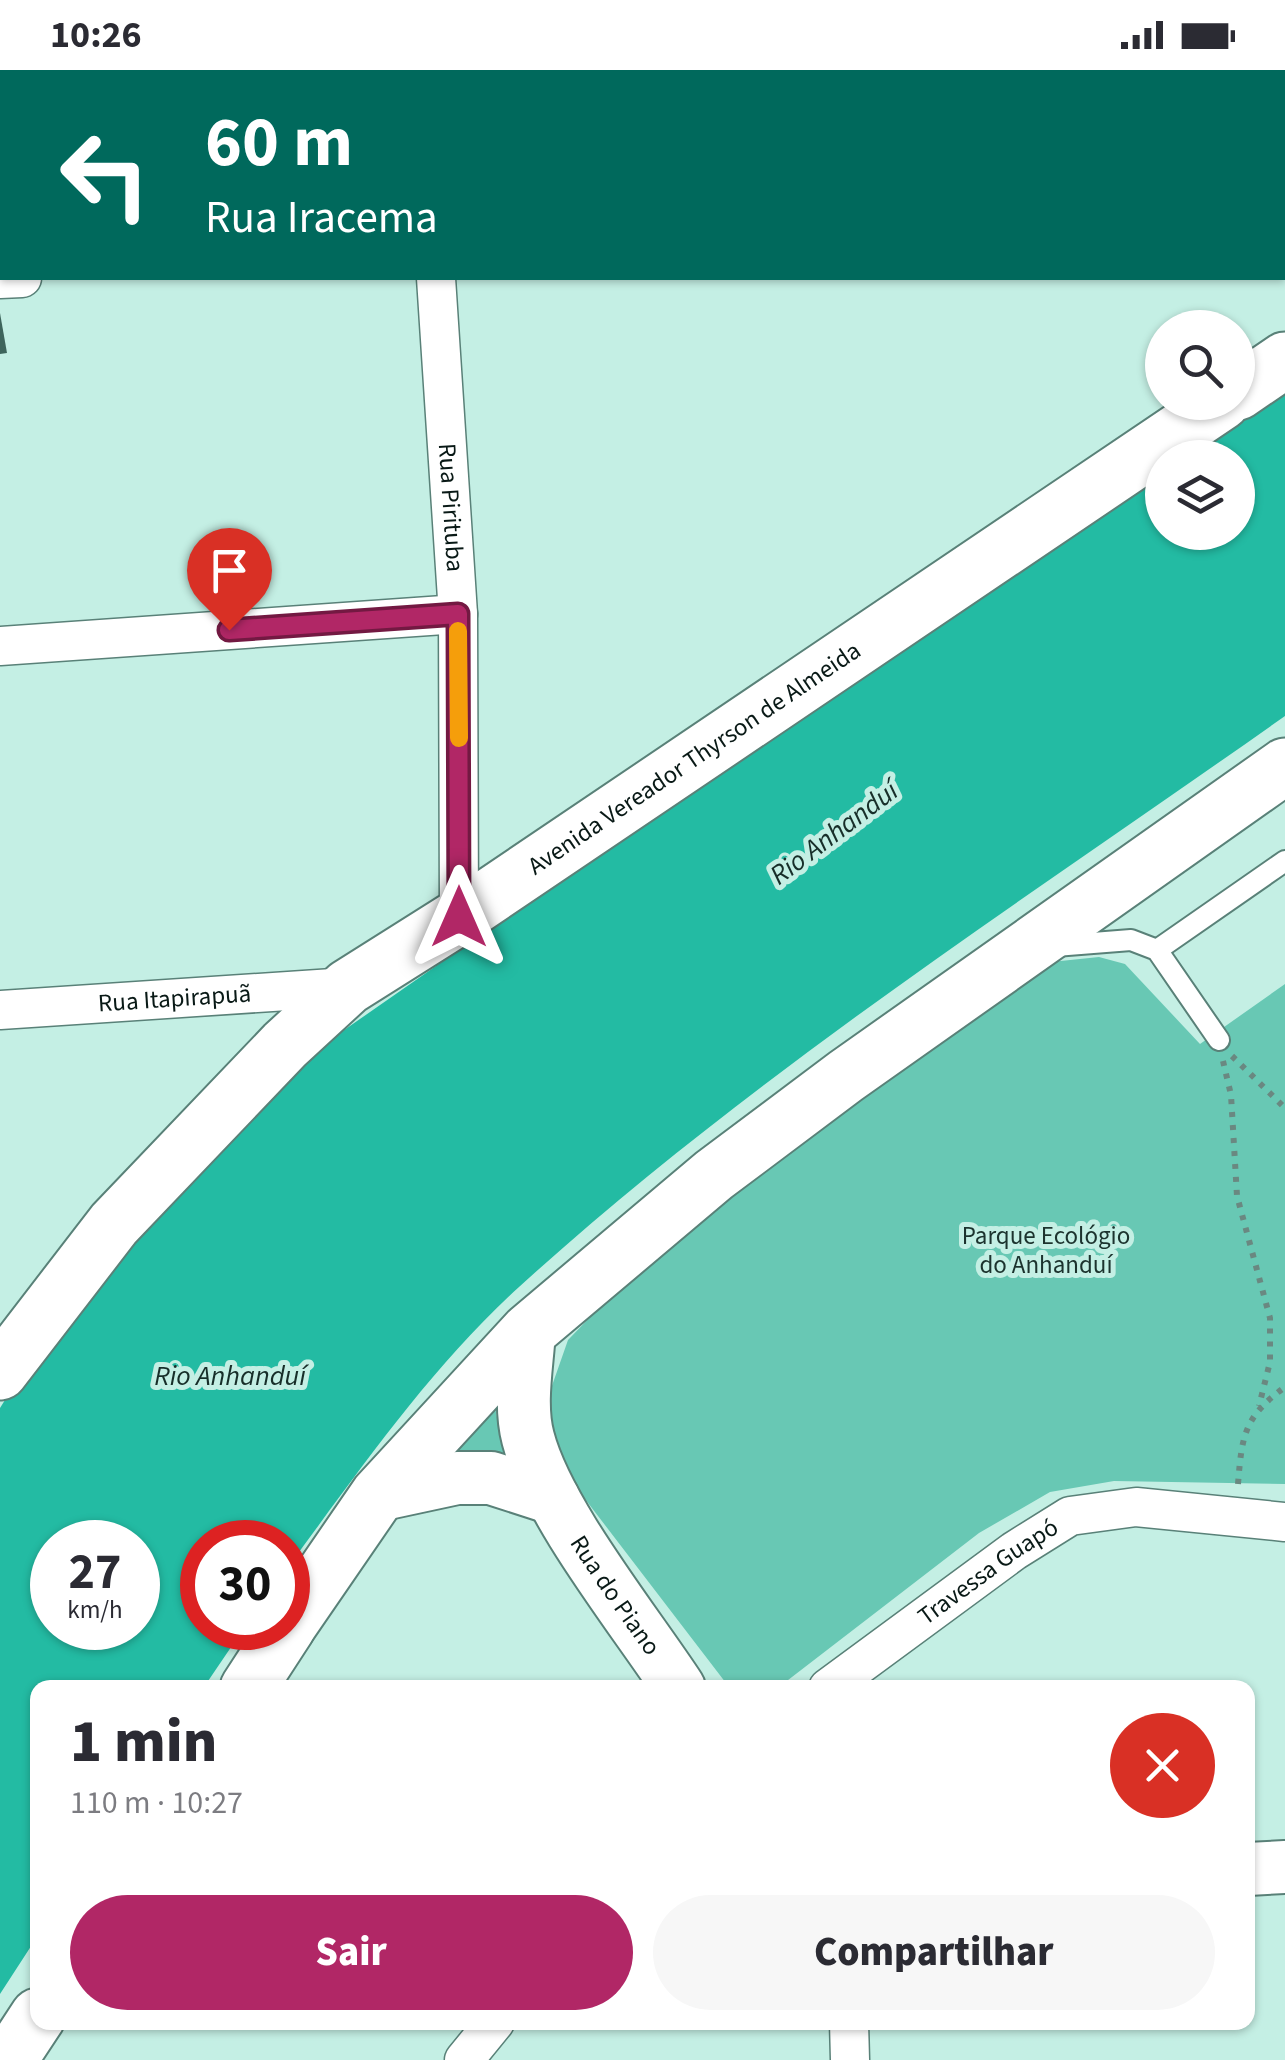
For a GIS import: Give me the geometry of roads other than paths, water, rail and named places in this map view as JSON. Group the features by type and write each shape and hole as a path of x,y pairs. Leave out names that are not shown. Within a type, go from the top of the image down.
{"main road":[{"path":"1255,380 1285,360"},
{"name":"Avenida Vereador Thyrson de Almeida","path":"0,1372 114,1224 257,1073 348,987 459,917 1195,420"},
{"path":"310,1594 378,1496 529,1331 714,1175 1285,766"},
{"path":"253,1680 272,1650"},
{"path":"9,2060 30,2028"}],"street":[{"name":"Rua Pirituba","path":"436,280 458,614 459,917"},
{"path":"0,646 458,614"},
{"name":"Rua Itapirapuã","path":"0,1010 348,987"},
{"name":"Rua do Piano","path":"529,1331 524,1408 528,1440 553,1498 674,1680"},
{"path":"378,1496 457,1478 491,1478 553,1498"},
{"name":"Travessa Guapó","path":"839,1680 1014,1550 1070,1516 1136,1507 1235,1520 1285,1522"},
{"path":"1255,1869 1285,1867"},
{"path":"464,2060 488,2030"},
{"path":"849,2030 850,2060"}],"lane":[{"path":"1157,950 1285,861"},
{"path":"1007,962 1049,946 1131,940 1157,950 1218,1040"}],"water":[{"name":"Rio Anhanduí","path":"1285,376 1285,716 893,990 701,1133 609,1209 519,1287 455,1351 310,1538 310,1520 180,1520 180,1650 229,1650 209,1680 30,1680 30,1948 0,1994 0,1408 15,1384 182,1184 337,1035 1145,472 1145,550 1255,550 1255,440 1191,440 1220,420 1255,420 1255,396"}],"park label":[{"name":"Parque Ecológio do Anhanduí","path":"1046,1250"}]}
